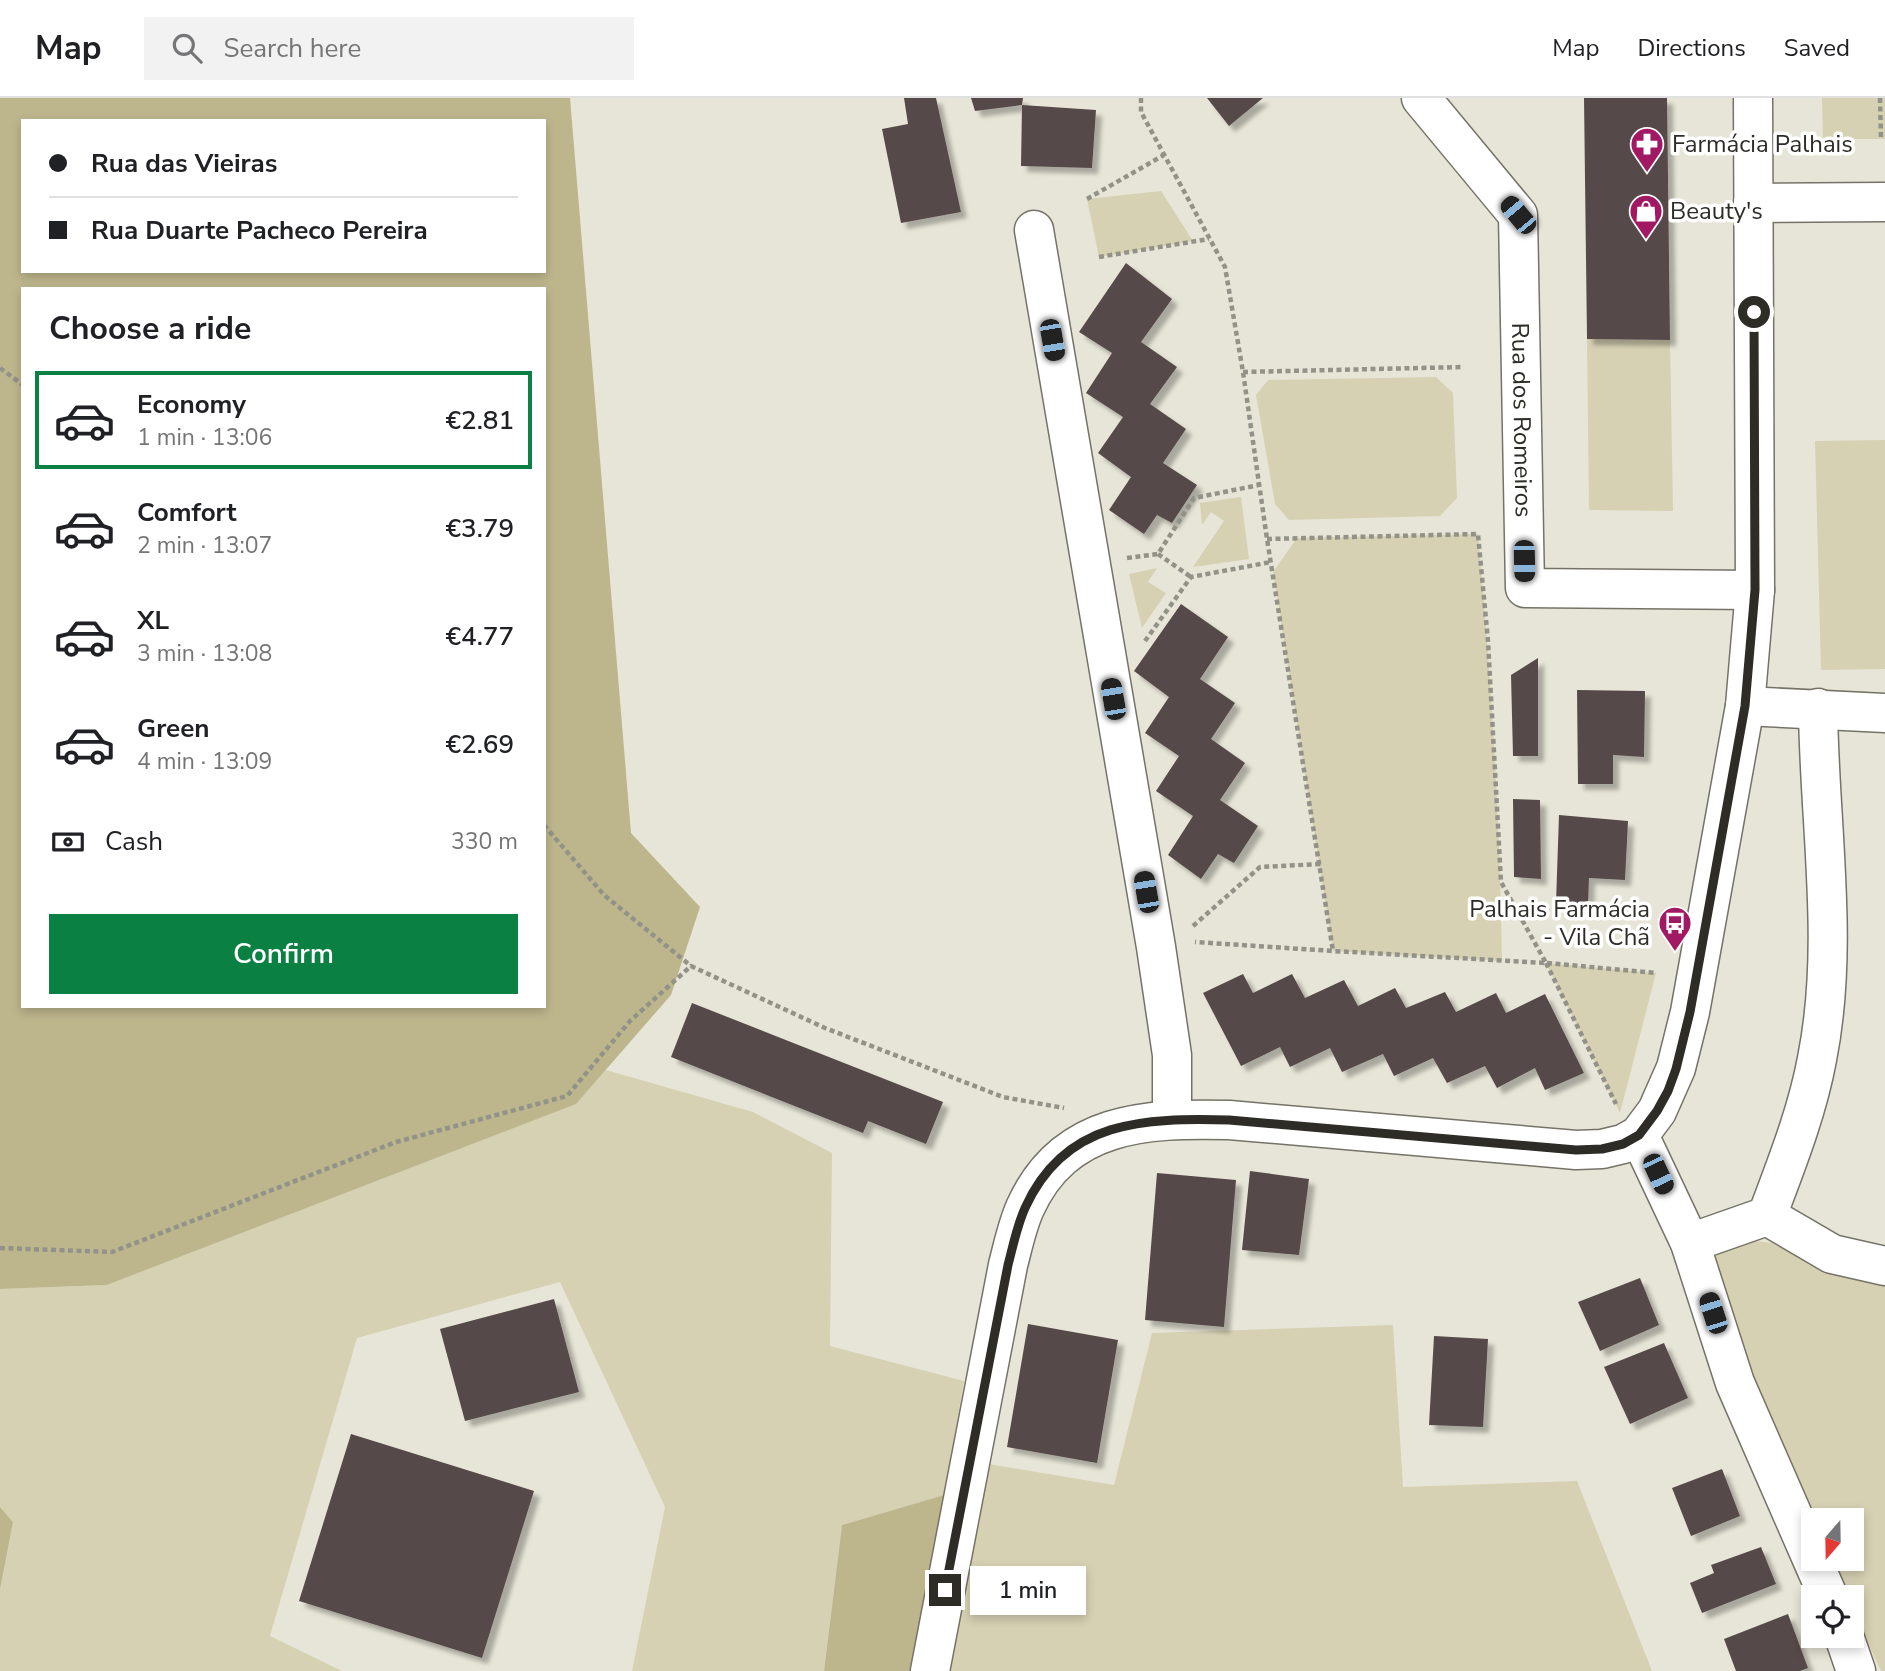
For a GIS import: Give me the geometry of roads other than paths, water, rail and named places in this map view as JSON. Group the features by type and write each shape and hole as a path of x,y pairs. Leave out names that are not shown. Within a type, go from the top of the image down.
{"street":[{"name":"Rua dos Romeiros","path":"1421,98 1518,215 1525,588 1755,590"},
{"path":"930,1671 1008,1265 1018,1226 1025,1207 1041,1180 1080,1143 1102,1132 1134,1123 1172,1119 1229,1120 1576,1150 1602,1149 1623,1144 1630,1124 1657,1111 1676,1069 1690,1012 1745,706 1755,590 1754,98"},
{"path":"1753,203 1885,202"},
{"path":"1034,230 1162,988 1172,1055 1172,1119"},
{"path":"1745,706 1885,713"},
{"path":"1767,1216 1795,1140 1818,1059 1826,979 1826,867 1818,708"},
{"path":"1630,1124 1690,1242 1735,1383 1823,1585"},
{"path":"1690,1242 1767,1216 1832,1254 1885,1266"},
{"path":"1848,1648 1856,1671"}],"place":[{"name":"Farmácia Palhais","path":"1647,174"},
{"name":"Beauty's","path":"1646,241"},
{"name":"Palhais Farmácia - Vila Chã","path":"1675,953"}]}
